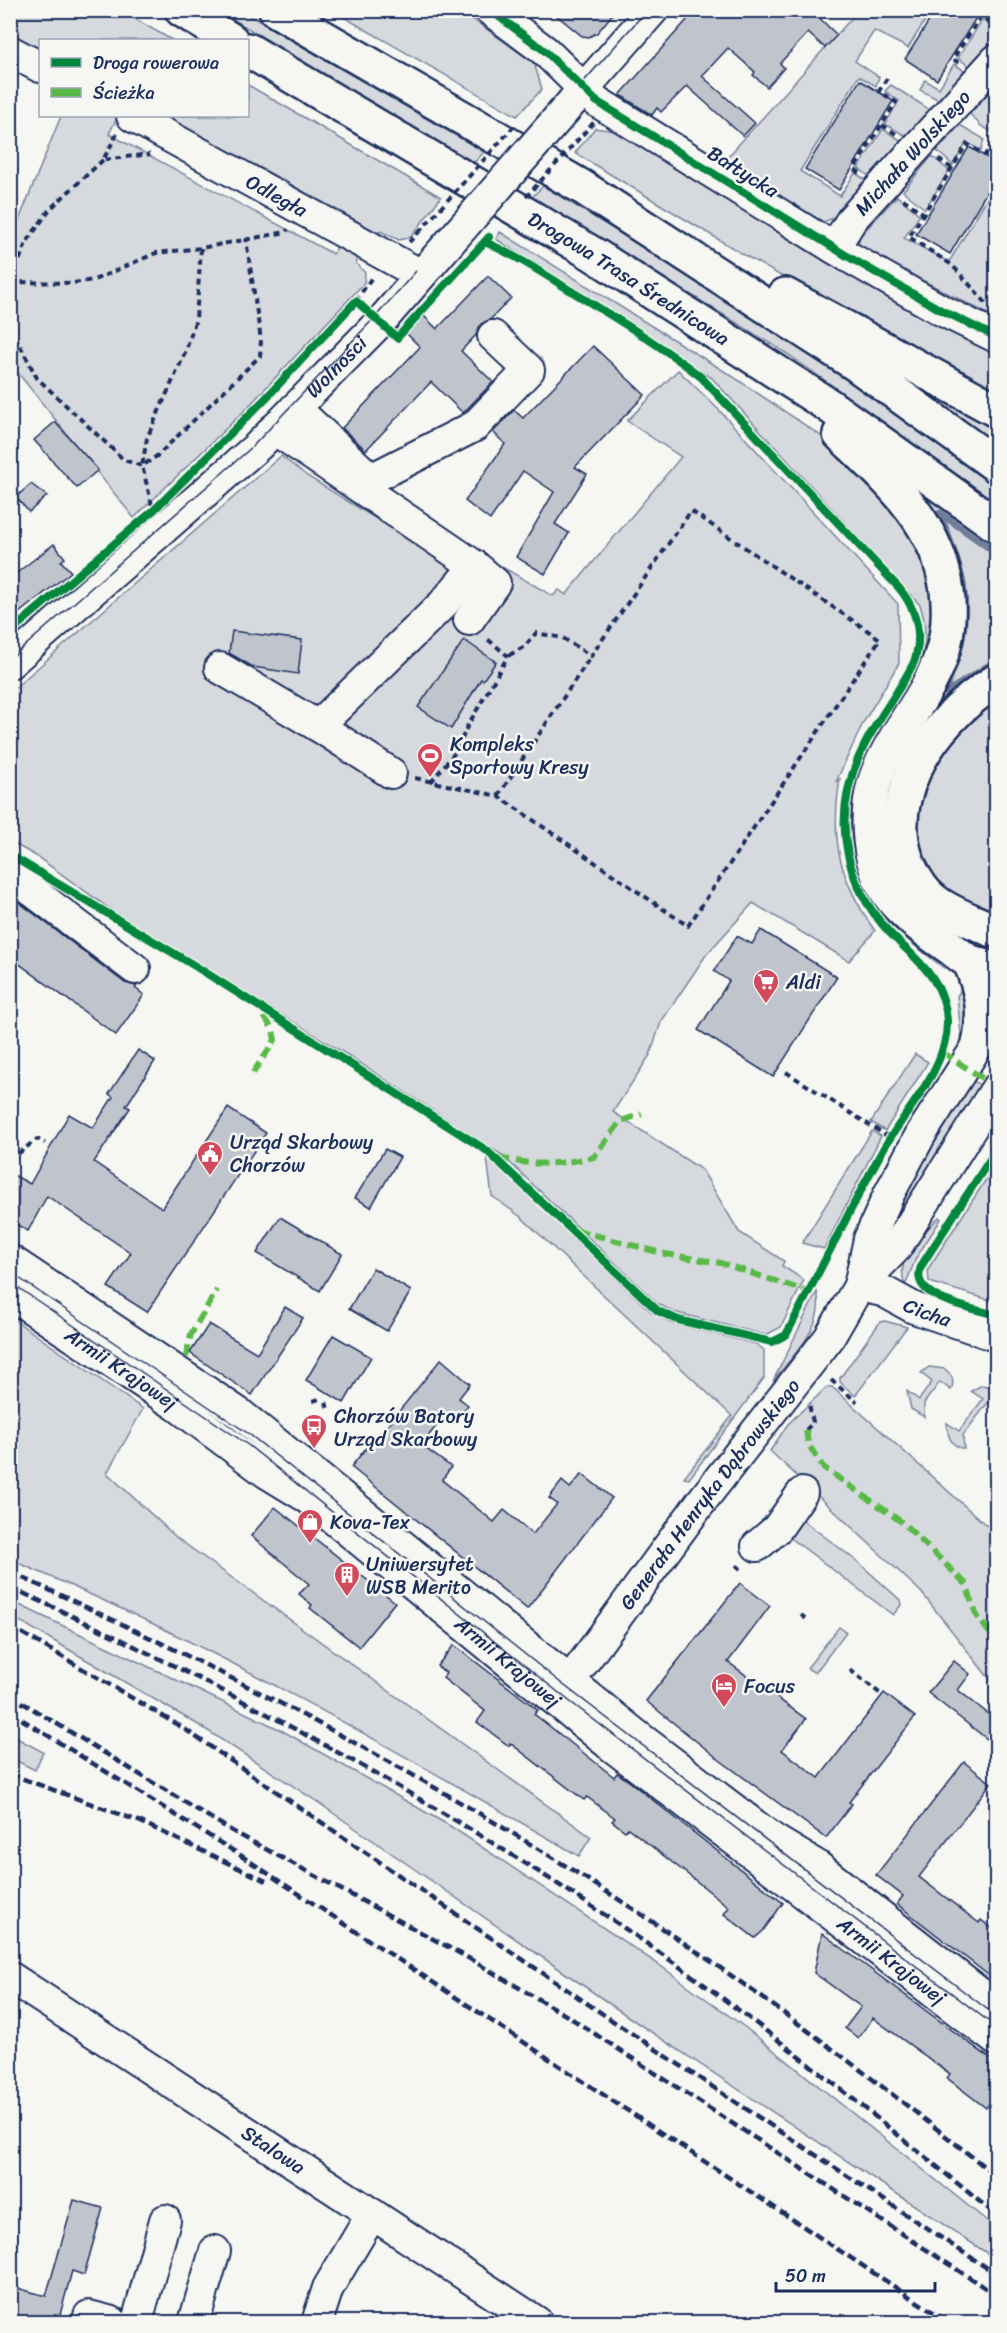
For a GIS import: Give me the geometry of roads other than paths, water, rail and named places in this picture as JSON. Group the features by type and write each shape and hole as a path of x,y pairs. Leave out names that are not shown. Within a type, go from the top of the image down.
{"main road":[{"path":"182,10 229,39"},
{"path":"276,10 582,187 956,385 996,410"},
{"name":"Drogowa Trasa Średnicowa","path":"249,51 593,254 767,364 996,525"},
{"path":"582,187 848,359 996,465"},
{"path":"767,364 901,492 920,518 940,563 947,593 948,612 939,665 924,696 880,767 871,795 872,850 879,873 890,896 925,930 983,966 980,987 988,1030"},
{"path":"994,931 948,910 921,888 909,864 902,840 900,814 911,777 925,750 958,708 996,681"}],"street":[{"name":"Bałtycka","path":"490,10 545,51 578,95 596,101 834,248 941,310 996,338"},
{"name":"Wolności","path":"10,663 134,556 274,429 383,319 652,10"},
{"path":"10,51 39,66"},
{"name":"Michała Wolskiego","path":"834,248 852,219 996,60"},
{"name":"Odległa","path":"134,117 301,208 425,270"},
{"path":"295,408 371,479 475,426 529,370 493,336"},
{"path":"274,429 326,467 475,566 495,583 469,620"},
{"path":"318,726 443,604 475,566"},
{"path":"220,668 318,726 391,773"},
{"path":"10,874 135,969"},
{"name":"Generała Henryka Dąbrowskiego","path":"859,1286 869,1239 889,1194 921,1134 988,1030"},
{"name":"Generała Henryka Dąbrowskiego","path":"562,1691 700,1502 829,1338 859,1286 896,1248 996,1089"},
{"name":"Armii Krajowej","path":"10,1260 150,1371 214,1431 250,1440"},
{"name":"Cicha","path":"859,1286 883,1291 914,1308 996,1335"},
{"name":"Armii Krajowej","path":"10,1294 150,1371 230,1407 267,1473 308,1498 924,1967 986,2009 996,2040"},
{"path":"214,1431 230,1407"},
{"path":"745,1560 777,1529 802,1493"},
{"name":"Stalowa","path":"13,1985 537,2322"},
{"path":"317,2322 327,2288 372,2214"},
{"path":"137,2322 165,2220"},
{"path":"194,2322 215,2251"}],"waterway":[{"path":"947,692 948,681 961,643 965,606 961,576 940,513 996,553"},
{"path":"947,692 996,661"}],"tram line":[{"path":"10,659 252,447 378,314 647,10"},
{"path":"10,1272 249,1434 561,1683 996,2016"},
{"path":"10,1282 248,1445 568,1700 996,2027"}],"railway":[{"path":"10,1572 153,1639 293,1710 431,1785 566,1866 732,1976 892,2094 996,2176"},
{"path":"10,1587 171,1664 329,1747 483,1837 558,1884 680,1967 772,2036 863,2106 996,2215"},
{"path":"10,1626 183,1728 616,2023 996,2274"},
{"path":"10,1695 232,1831 463,1955 569,2017 996,2295"},
{"path":"10,1712 240,1855 948,2322"},
{"path":"10,1774 141,1822 266,1881"}],"place":[{"name":"Kompleks Sportowy Kresy","path":"430,779"},
{"name":"Aldi","path":"766,1005"},
{"name":"Urząd Skarbowy Chorzów","path":"210,1177"},
{"name":"Chorzów Batory Urząd Skarbowy","path":"314,1450"},
{"name":"Kova-Tex","path":"310,1545"},
{"name":"Uniwersytet WSB Merito","path":"347,1598"},
{"name":"Focus","path":"724,1709"}]}
